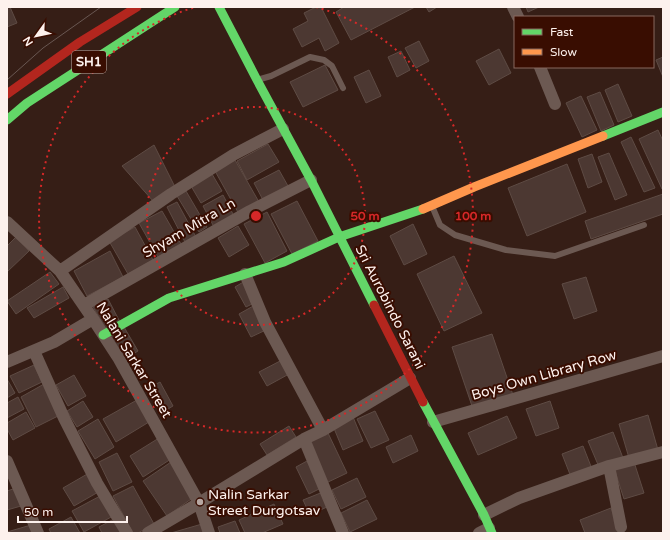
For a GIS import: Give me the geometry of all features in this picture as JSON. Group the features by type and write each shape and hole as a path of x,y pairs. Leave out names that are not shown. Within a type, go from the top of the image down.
{"main road":[{"name":"SH1","path":"7,94 80,42 137,7"},
{"name":"SH1","path":"7,120 27,103 175,7"},
{"name":"Sri Aurobindo Sarani","path":"219,7 311,180 410,378 484,515 487,531"},
{"path":"103,335 169,298 284,262 339,237 432,206 481,184 663,112"}],"street":[{"path":"513,7 518,16"},
{"path":"540,68 555,104"},
{"path":"60,271 171,194 233,155 283,129"},
{"name":"Shyam Mitra Ln","path":"84,306 250,211 311,180"},
{"name":"Nalani Sarkar Street","path":"7,222 60,271 119,359 199,503 209,533"},
{"path":"245,274 265,322 323,430"},
{"path":"7,362 54,342 93,319"},
{"path":"34,351 64,418 97,483 127,533"},
{"name":"Boys Own Library Row","path":"433,422 663,356"},
{"path":"148,533 304,439 323,430 410,378"},
{"path":"304,439 343,533"},
{"path":"484,515 519,498 609,466 663,452"},
{"path":"7,462 38,533"},
{"path":"609,466 621,528"}],"lane":[{"path":"257,80 272,76 310,58 324,60 332,66 343,88"},
{"path":"432,206 440,225 455,235 506,250 555,256 644,225"}],"building":[{"path":"7,7 10,7 17,23 7,27"},
{"path":"316,7 321,7 339,43 325,51 319,38 302,47 293,29 308,21 304,13"},
{"path":"344,7 415,7 351,40 336,12"},
{"path":"426,7 437,7 429,12"},
{"path":"526,7 539,7 528,12"},
{"path":"419,41 429,61 416,68 405,48"},
{"path":"499,49 511,73 489,85 476,61"},
{"path":"401,51 410,70 397,77 388,57"},
{"path":"663,57 663,77 656,60"},
{"path":"325,65 338,90 303,107 290,82"},
{"path":"369,70 381,96 366,103 354,77"},
{"path":"618,84 632,116 618,122 605,90"},
{"path":"600,92 614,125 601,131 587,97"},
{"path":"581,96 597,130 582,137 566,103"},
{"path":"658,130 663,141 663,189 639,139"},
{"path":"631,137 655,188 644,192 621,142"},
{"path":"268,144 279,162 247,180 237,161"},
{"path":"154,145 175,187 153,201 122,166"},
{"path":"609,153 627,195 615,200 598,157"},
{"path":"592,154 602,182 588,188 578,159"},
{"path":"235,160 259,202 239,214 215,171"},
{"path":"567,164 586,212 527,236 508,188"},
{"path":"279,170 288,186 263,200 254,183"},
{"path":"212,174 222,191 201,203 191,186"},
{"path":"186,191 207,227 199,232 177,196"},
{"path":"663,194 663,214 591,239 585,221"},
{"path":"223,195 234,216 214,227 203,206"},
{"path":"297,201 318,241 292,254 271,214"},
{"path":"177,202 196,237 185,242 167,207"},
{"path":"162,211 181,244 158,257 139,223"},
{"path":"267,212 287,251 265,263 244,224"},
{"path":"413,224 427,254 404,265 390,236"},
{"path":"238,226 249,245 229,257 218,238"},
{"path":"135,227 153,260 128,274 109,241"},
{"path":"16,237 29,251 7,272 7,246"},
{"path":"110,251 123,277 87,296 74,271"},
{"path":"454,256 482,313 444,331 417,274"},
{"path":"50,272 59,284 16,314 7,301"},
{"path":"586,277 597,311 574,319 562,284"},
{"path":"245,281 256,302 246,307 235,287"},
{"path":"63,287 69,298 34,318 27,308"},
{"path":"108,299 120,322 106,329 93,307"},
{"path":"255,305 268,329 251,337 239,314"},
{"path":"124,327 138,351 123,360 109,336"},
{"path":"492,334 513,395 473,409 452,347"},
{"path":"282,360 289,374 267,386 259,372"},
{"path":"34,365 42,382 19,393 10,376"},
{"path":"74,375 86,396 68,406 56,385"},
{"path":"7,379 15,393 7,398"},
{"path":"160,382 173,406 161,413 147,389"},
{"path":"44,384 60,415 36,427 21,397"},
{"path":"18,397 24,409 7,418 7,403"},
{"path":"137,400 149,422 116,442 103,419"},
{"path":"83,401 93,417 77,427 67,411"},
{"path":"550,401 559,428 536,436 526,409"},
{"path":"375,411 389,440 371,448 357,419"},
{"path":"26,412 35,428 13,440 7,429 7,423"},
{"path":"648,415 658,450 629,458 619,424"},
{"path":"507,416 517,438 478,455 468,433"},
{"path":"353,417 363,441 343,450 333,426"},
{"path":"98,419 114,447 95,459 78,431"},
{"path":"289,426 296,437 267,455 260,444"},
{"path":"613,432 623,458 599,467 588,441"},
{"path":"328,433 347,473 326,483 307,443"},
{"path":"411,435 418,451 393,463 386,447"},
{"path":"159,438 171,459 143,477 130,456"},
{"path":"583,446 592,469 571,477 562,454"},
{"path":"117,453 132,482 113,491 99,462"},
{"path":"307,461 321,488 309,494 296,467"},
{"path":"171,462 194,497 167,516 143,481"},
{"path":"634,462 644,493 624,499 614,468"},
{"path":"89,473 100,491 74,506 63,488"},
{"path":"357,478 366,497 341,509 332,490"},
{"path":"133,486 154,524 138,533 133,533 113,496"},
{"path":"16,488 21,506 7,510 7,491"},
{"path":"323,492 329,506 310,515 303,500"},
{"path":"102,495 113,516 84,532 72,511"},
{"path":"367,500 377,519 350,532 341,513"},
{"path":"274,504 283,524 262,533 245,533 239,520"},
{"path":"611,508 620,533 585,533 580,520"},
{"path":"71,517 80,533 51,533 49,529"},
{"path":"114,519 122,533 102,533 99,527"},
{"path":"235,521 240,533 220,533 218,527"},
{"path":"202,524 205,533 171,533"},
{"path":"31,525 33,533 7,533 7,532"}],"tram line":[{"path":"7,80 43,48 101,7"}],"traffic: fast":[{"path":"7,120 27,103 175,7"},
{"path":"219,7 311,180 374,305"},
{"path":"603,136 663,112"},
{"path":"103,335 169,298 284,262 339,237 423,209"},
{"path":"423,402 484,515 492,533"}],"traffic: slow":[{"path":"423,209 474,187 603,136"}],"traffic: jam":[{"path":"7,94 80,42 137,7"},
{"path":"374,305 423,402"}],"place":[{"name":"Nalin Sarkar Street Durgotsav","path":"200,502"}]}
